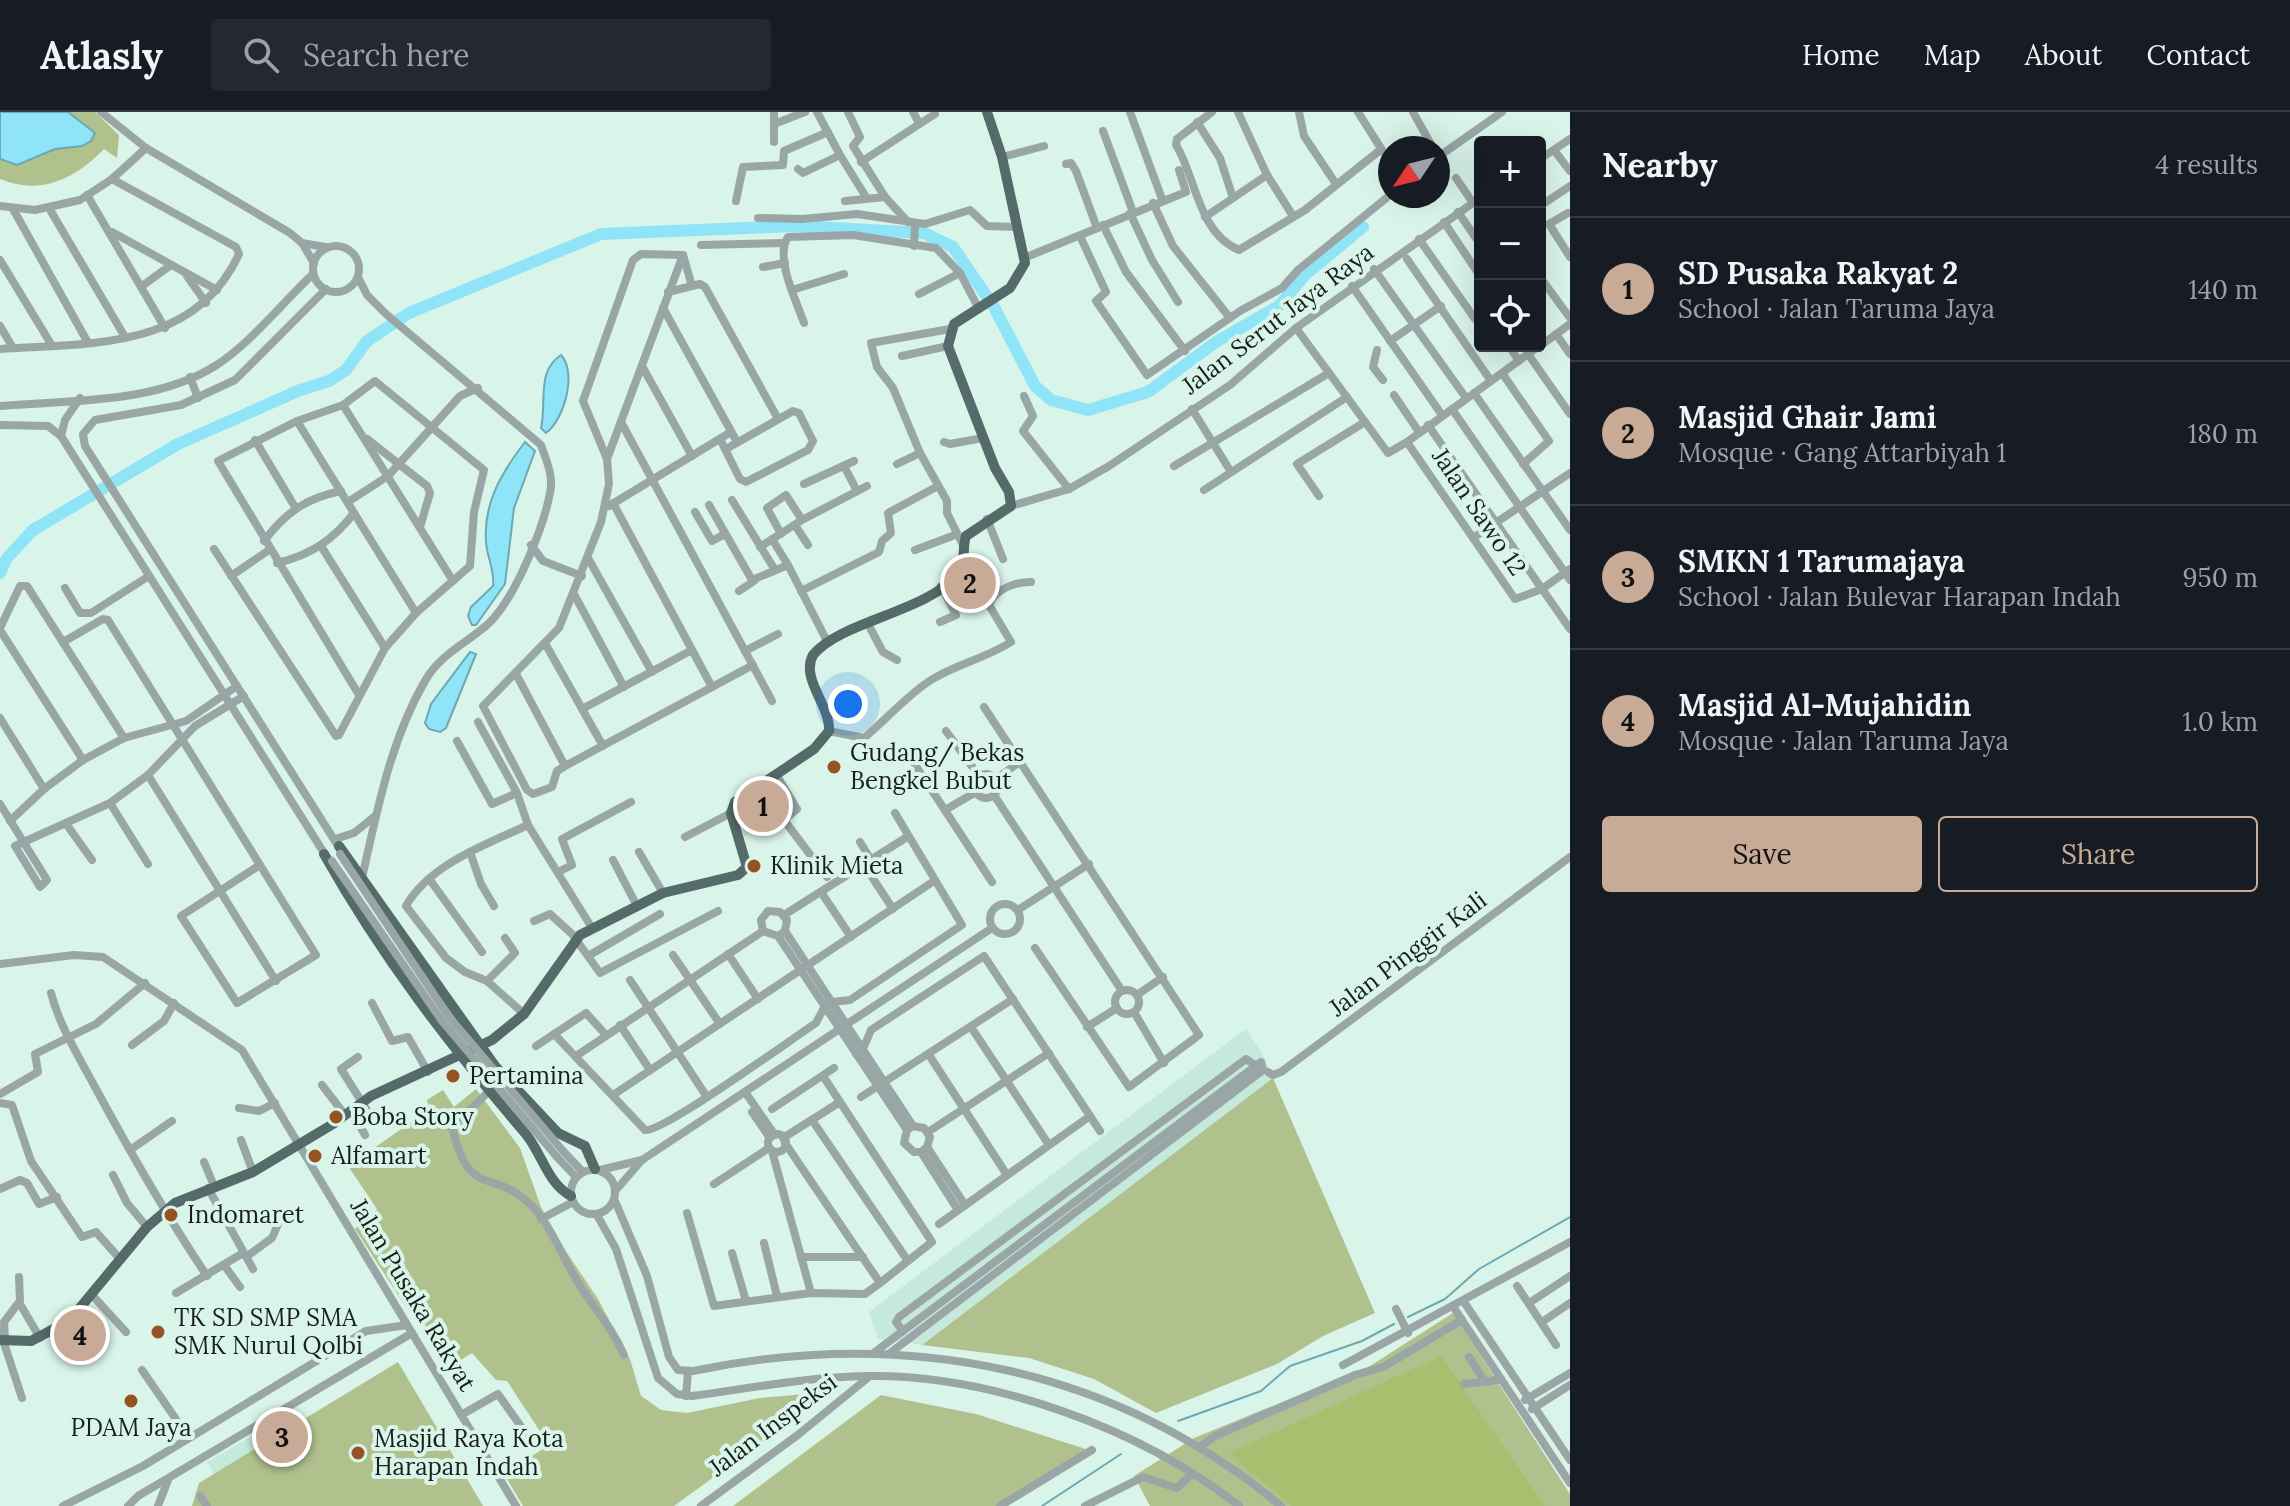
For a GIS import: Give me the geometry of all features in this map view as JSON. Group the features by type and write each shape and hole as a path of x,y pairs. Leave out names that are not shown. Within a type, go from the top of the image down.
{"main road":[{"path":"2,1338 24,1342 40,1338 75,1316 147,1227 163,1212 211,1187 253,1172 361,1103 482,1047 524,1014 576,939 592,928 663,893 722,879 745,870 748,862 731,813 735,802 822,743 829,731 829,720 808,667 816,651 941,586 958,573 966,536 987,519 1011,506 1009,492 983,438 948,346 950,329 1017,282 1024,261 1002,157 987,112"},
{"path":"338,846 495,1066 558,1133 585,1146 596,1170"},
{"path":"328,858 379,949 461,1058 535,1146 556,1186 572,1199"}],"street":[{"path":"101,112 146,148 262,215 302,243 314,263"},
{"path":"774,112 774,142"},
{"path":"774,124 805,112"},
{"path":"817,112 866,197"},
{"path":"848,112 860,135 853,146 885,197 913,226 914,244"},
{"path":"913,112 919,123"},
{"path":"1130,112 1173,246 1230,318"},
{"path":"1212,112 1197,122 1176,145 1187,164 1198,205 1205,217 1239,250 1293,216 1378,152"},
{"path":"1238,112 1267,175 1293,216"},
{"path":"1299,112 1304,136 1336,184"},
{"path":"1358,112 1378,149"},
{"path":"1413,112 1426,136"},
{"path":"1450,148 1502,112"},
{"path":"861,162 935,114"},
{"path":"1197,122 1220,158 1233,198"},
{"path":"1103,131 1131,213 1160,275 1178,302"},
{"path":"736,201 743,167 783,165 784,151 828,132"},
{"path":"1546,155 1570,139"},
{"path":"133,157 130,149 134,140"},
{"path":"1002,157 1044,146"},
{"path":"0,206 13,209 49,208 87,195 112,179 146,148"},
{"path":"1554,150 1570,171"},
{"path":"798,169 803,173 840,155"},
{"path":"1066,164 1071,163 1076,171 1100,227 1126,272 1185,351"},
{"path":"1024,261 1187,190 1179,170"},
{"path":"1205,217 1267,175"},
{"path":"1456,178 1474,198"},
{"path":"0,349 125,337 165,328 190,316 206,303 234,266 239,254 236,247 112,179"},
{"path":"1546,202 1570,186"},
{"path":"87,195 165,328"},
{"path":"845,201 885,197"},
{"name":"Jalan Serut Jaya Raya","path":"1011,506 1069,489 1109,466 1236,381 1296,328 1374,269 1474,201"},
{"path":"1080,236 1106,292 1096,301 1144,375 1282,288 1298,270 1378,205"},
{"path":"49,208 125,337"},
{"path":"13,209 87,341"},
{"path":"758,218 802,219 857,214 913,226 970,210 987,226 1017,227"},
{"path":"1458,212 1474,235"},
{"path":"1569,214 1549,224 1570,257"},
{"path":"1444,222 1474,267"},
{"path":"110,231 217,290"},
{"path":"701,245 784,243 790,237 853,235 936,248 960,273 982,307"},
{"path":"1419,239 1474,318"},
{"path":"302,243 325,247 336,245 351,252 356,258 358,277 367,295 405,331 464,376 541,445 550,472 551,492 523,567 503,608 446,656 424,682 393,753 362,878"},
{"path":"784,243 785,263 804,323"},
{"path":"0,406 155,389 190,377 228,355 313,274 314,263 325,247"},
{"path":"683,255 641,254 633,260 583,401 607,459 610,506 712,687"},
{"path":"683,255 692,286"},
{"path":"607,459 683,255"},
{"path":"1407,259 1491,381"},
{"path":"0,260 51,344"},
{"path":"763,267 785,263"},
{"path":"142,286 171,265"},
{"path":"1374,269 1570,530"},
{"path":"185,272 206,303"},
{"path":"919,294 960,273"},
{"path":"313,274 326,289 367,295"},
{"path":"792,290 844,274"},
{"path":"345,292 358,277"},
{"path":"1542,280 1570,321 1546,341"},
{"path":"668,292 700,284 705,287 777,417"},
{"path":"1352,286 1442,415"},
{"path":"326,289 235,380 181,405 95,420 83,434 92,456 449,1017 560,1154"},
{"path":"1390,341 1441,306"},
{"path":"663,308 737,442"},
{"path":"0,326 13,348"},
{"path":"1296,328 1388,453 1408,445 1428,425 1531,352"},
{"path":"950,329 871,345 877,367 893,388 920,453 947,501 947,513 955,535 963,545"},
{"path":"1556,334 1570,354"},
{"path":"902,356 948,346"},
{"path":"1377,350 1373,365 1383,380"},
{"path":"1513,352 1519,361"},
{"path":"1528,354 1570,414"},
{"path":"642,366 692,456"},
{"path":"1174,466 1329,373"},
{"path":"1502,373 1549,441 1523,464"},
{"path":"460,396 464,376"},
{"path":"190,377 198,398"},
{"path":"214,549 333,735 339,735 385,648 416,613 470,566 474,512 484,470 375,381 343,405 297,421 218,461 359,695"},
{"path":"348,502 388,476 460,396 478,388"},
{"path":"1394,395 1419,432"},
{"path":"1024,396 1033,416 1023,431 1069,489"},
{"path":"1204,490 1347,397"},
{"path":"61,436 65,420 80,398"},
{"path":"343,405 453,581"},
{"path":"1192,409 1231,472"},
{"path":"1452,409 1568,574 1542,589"},
{"path":"720,439 740,479 746,482 808,450 813,437 799,413 793,411 777,417 726,449"},
{"path":"297,421 416,613"},
{"path":"621,422 772,701"},
{"path":"1319,496 1297,464 1365,422"},
{"path":"0,425 48,426 61,436 328,858 442,1021 580,1174"},
{"path":"1428,425 1570,629"},
{"path":"731,432 610,506 574,596 546,645 486,700 484,710 530,793 552,787 554,776 565,766 753,665"},
{"path":"363,436 401,463 430,493 420,527"},
{"path":"944,442 950,444 983,438"},
{"path":"255,440 295,507"},
{"name":"Jalan Sawo 12","path":"1408,445 1515,599 1542,589"},
{"path":"897,464 920,453"},
{"path":"804,484 854,461"},
{"path":"844,466 857,491"},
{"path":"1473,538 1570,473"},
{"path":"760,547 799,522 867,486"},
{"path":"801,591 879,552 882,541 891,533 888,513 938,486"},
{"path":"264,541 295,507 318,496 341,491"},
{"path":"781,534 768,511 768,505 788,495 808,545"},
{"path":"732,500 775,570"},
{"path":"709,505 754,581"},
{"path":"695,512 712,541 725,534"},
{"path":"277,563 302,557 321,546 340,531 354,513"},
{"path":"987,519 1003,559"},
{"path":"915,550 955,535"},
{"path":"772,539 828,643"},
{"path":"531,545 543,561 582,576"},
{"path":"321,546 385,648"},
{"path":"231,576 269,550"},
{"path":"588,558 652,672"},
{"path":"523,567 543,561"},
{"path":"962,563 976,572"},
{"path":"739,591 788,565"},
{"path":"65,588 80,613 91,613 149,576"},
{"path":"829,731 864,738 907,697 933,679 986,657 1011,642 989,605 995,594 1016,583 1031,582"},
{"path":"83,760 0,629 23,585 124,738"},
{"path":"940,622 956,615 941,586"},
{"path":"574,596 624,687"},
{"path":"63,642 103,619 108,620 316,950 313,958 237,1003 181,916 260,865"},
{"path":"868,624 883,652 897,660"},
{"path":"745,651 778,634"},
{"path":"546,645 603,746"},
{"path":"582,709 692,650"},
{"path":"516,674 565,766"},
{"path":"10,821 44,789 83,760 124,738 186,721 237,686"},
{"path":"0,804 10,821 23,841 47,880 40,887 15,849 23,841 67,825 110,803 148,775 183,742 195,726 244,696"},
{"path":"984,707 1199,1035 1129,1087 1035,948"},
{"path":"0,718 44,789"},
{"path":"478,722 517,793 528,825 592,928"},
{"path":"946,731 979,776"},
{"path":"457,741 492,804 517,793"},
{"path":"910,757 992,882"},
{"path":"1021,761 996,779 994,795 1052,888 1122,991 1137,995 1163,977"},
{"path":"776,774 797,809 784,820 827,877"},
{"path":"976,792 975,780 979,776 985,774 996,779"},
{"path":"148,775 276,981"},
{"path":"945,810 976,792"},
{"path":"976,792 988,798 994,795"},
{"path":"558,872 572,865 562,839 631,802"},
{"path":"110,803 148,864"},
{"path":"685,837 731,813"},
{"path":"828,1002 850,1000 962,925 895,813"},
{"path":"338,846 377,814"},
{"path":"67,825 92,860"},
{"path":"524,1014 487,981 465,972 446,958 407,911 407,902 430,880 470,852 528,825"},
{"path":"907,837 784,915 781,934 910,1128 928,1132"},
{"path":"860,842 867,862 893,909"},
{"path":"470,852 481,884 494,906"},
{"path":"639,852 663,893"},
{"name":"Jalan Pinggir Kali","path":"1268,1072 1273,1075 1281,1072 1570,857"},
{"path":"613,860 637,906"},
{"path":"1018,910 1089,864"},
{"path":"430,880 482,952"},
{"path":"613,1095 934,881"},
{"path":"821,892 851,937"},
{"path":"1012,905 1018,910 1020,926 1014,932 1007,935 992,928 991,912 996,906 1012,905"},
{"path":"763,931 764,915 774,910 784,915"},
{"path":"534,921 548,913 576,939 598,972 604,972 718,911"},
{"path":"588,956 660,914"},
{"path":"616,1190 642,1160 992,928"},
{"path":"576,1056 763,931 781,934"},
{"path":"487,981 515,953 505,938"},
{"name":"Jalan Pusaka Rakyat","path":"0,964 89,953 103,957 242,1050 516,1506"},
{"path":"728,954 758,999"},
{"path":"673,955 720,1024"},
{"path":"859,1052 871,1030 981,956 986,957 1100,1131"},
{"path":"630,980 707,1097"},
{"path":"0,1094 39,1072 33,1055 103,1020 145,983"},
{"path":"1117,1008 1117,997 1122,991"},
{"path":"51,993 67,1038 163,1212 207,1276"},
{"path":"1134,1012 1138,1007 1137,995"},
{"path":"861,1097 1013,999"},
{"path":"554,1034 650,1131 707,1097 816,1023 828,1002"},
{"path":"132,1045 164,1021 174,1003"},
{"path":"372,1003 392,1041 408,1037 428,1072"},
{"path":"1087,1027 1117,1008"},
{"path":"1117,1008 1122,1012 1134,1012"},
{"path":"1134,1012 1164,1063"},
{"path":"536,1046 586,1013 606,1035"},
{"path":"620,1025 650,1070"},
{"path":"971,1027 1049,1145"},
{"path":"961,1208 924,1150 928,1132 1049,1053"},
{"path":"929,1055 1007,1175"},
{"path":"358,1057 341,1070 370,1116 360,1126 365,1135"},
{"path":"903,1331 896,1322 899,1317 1246,1059 1255,1065"},
{"path":"875,1352 1261,1062 1265,1069 890,1353"},
{"path":"772,1109 834,1068"},
{"path":"687,1213 714,1306 811,1293 865,1294 932,1242 823,1076"},
{"path":"94,1085 103,1078"},
{"path":"322,1085 345,1115"},
{"path":"488,1092 452,1128 459,1156 471,1174 485,1183 512,1190 532,1205 576,1281 608,1320 624,1355"},
{"path":"743,1093 880,1283"},
{"path":"714,1184 840,1102"},
{"path":"0,1103 12,1105 31,1161 82,1237 96,1232 120,1259"},
{"path":"239,1108 259,1111 275,1103"},
{"path":"939,1224 1090,1116"},
{"path":"812,1120 908,1261"},
{"path":"130,1150 172,1121"},
{"path":"910,1128 904,1143 908,1149 924,1150"},
{"path":"241,1140 253,1172"},
{"path":"776,1142 811,1293"},
{"path":"580,1174 642,1160"},
{"path":"204,1162 211,1187 253,1269"},
{"path":"596,1170 613,1180 615,1201 647,1276 673,1365 688,1371 798,1353 875,1352 949,1359 1047,1380 1085,1392 1181,1436 1281,1506"},
{"path":"541,1219 572,1199 580,1174"},
{"path":"113,1175 127,1203 147,1227"},
{"path":"0,1189 20,1180 27,1183 39,1204 57,1197"},
{"path":"572,1199 586,1214 597,1215 615,1201"},
{"path":"176,1293 272,1238 283,1213"},
{"path":"597,1215 616,1249 658,1378 669,1389 686,1396 802,1379 870,1376 934,1379 1002,1394 1098,1425 1134,1441 1192,1474 1239,1506"},
{"path":"1343,1365 1408,1333 1570,1242"},
{"path":"764,1243 777,1296"},
{"path":"1018,1244 1024,1253"},
{"path":"732,1253 746,1301"},
{"path":"801,1257 863,1257"},
{"path":"224,1265 240,1287"},
{"path":"1529,1303 1570,1276"},
{"path":"19,1277 20,1304 40,1338"},
{"path":"1517,1286 1556,1345"},
{"path":"92,1295 126,1332"},
{"path":"1464,1302 1570,1460"},
{"path":"1542,1322 1570,1303"},
{"path":"20,1304 4,1322 2,1338 22,1398"},
{"path":"1454,1308 1570,1483"},
{"path":"1399,1317 1408,1333"},
{"path":"1200,1447 1215,1436 1355,1375 1383,1367 1462,1320"},
{"path":"128,1506 138,1496 397,1342 410,1329"},
{"path":"63,1506 143,1466 366,1331 410,1329"},
{"path":"1469,1357 1485,1382"},
{"path":"142,1370 189,1438"},
{"path":"686,1396 688,1371"},
{"path":"1518,1405 1570,1373"},
{"name":"Jalan Inspeksi","path":"701,1506 799,1434 870,1376"},
{"path":"1464,1384 1501,1379"},
{"path":"1524,1414 1570,1385"},
{"path":"461,1415 498,1394 527,1435"},
{"path":"1000,1506 1092,1450"},
{"path":"1085,1506 1137,1479 1154,1478 1177,1488 1192,1474"},
{"path":"158,1506 168,1480"},
{"path":"200,1496 207,1506"}],"shaded area":[{"path":"774,780 791,802 744,837 736,809"},
{"path":"1246,1029 1273,1078 922,1345 878,1339 869,1312"},
{"path":"296,1411 355,1506 234,1506 207,1462"}],"green space":[{"path":"0,112 95,112 119,135 117,158 104,149 81,169 43,185 29,186 0,179"},
{"path":"1273,1078 1375,1313 1323,1336 1277,1364 1156,1413 1094,1379 1029,1358 922,1345"},
{"path":"476,1089 520,1148 541,1207 557,1238 598,1299 630,1359 641,1396 661,1410 687,1413 760,1398 830,1392 674,1506 523,1506 504,1474 549,1445 507,1381 496,1380 472,1353 459,1361 453,1349 445,1351 413,1310 406,1307 355,1229 377,1209 348,1166 429,1110 427,1100 443,1090 454,1107"},
{"path":"1453,1313 1570,1494 1570,1506 1150,1506 1134,1476 1194,1438 1370,1366"},
{"path":"1441,1356 1545,1506 1292,1506 1229,1453"},
{"path":"398,1362 483,1506 192,1506 199,1483"},
{"path":"881,1395 976,1414 1092,1451 997,1506 733,1506"}],"water":[{"path":"0,112 68,112 95,133 91,141 82,146 55,149 17,165 0,159"},
{"path":"561,355 568,372 567,395 559,417 546,433 541,428 545,378 553,362"},
{"path":"525,442 535,451 514,508 505,584 476,625 472,625 468,616 471,607 493,586 486,542 491,501 502,477"},
{"path":"470,652 476,654 446,728 440,732 429,729 425,723 431,704"}],"waterway":[{"path":"0,573 7,558 33,530 178,444 300,390 329,381 346,370 367,341 409,313 601,234 797,226 924,233 953,247 994,307 1035,386 1051,400 1088,410 1148,392 1216,342 1279,306 1305,275 1363,227"},
{"path":"1408,1317 1445,1299 1479,1269 1570,1217"},
{"path":"1178,1421 1261,1391 1290,1366 1362,1341 1394,1324"},
{"path":"1042,1506 1121,1454"}],"place":[{"name":"Masjid Ghair Jami","path":"970,583"},
{"name":"Gudang/ Bekas Bengkel Bubut","path":"834,767"},
{"name":"SD Pusaka Rakyat 2","path":"763,806"},
{"name":"Klinik Mieta","path":"754,866"},
{"name":"Pertamina","path":"453,1076"},
{"name":"Boba Story","path":"336,1117"},
{"name":"Alfamart","path":"315,1156"},
{"name":"Indomaret","path":"171,1215"},
{"name":"TK SD SMP SMA SMK Nurul Qolbi","path":"158,1332"},
{"name":"Masjid Al-Mujahidin","path":"80,1335"},
{"name":"PDAM Jaya","path":"131,1401"},
{"name":"SMKN 1 Tarumajaya","path":"282,1437"},
{"name":"Masjid Raya Kota Harapan Indah","path":"358,1453"}]}
